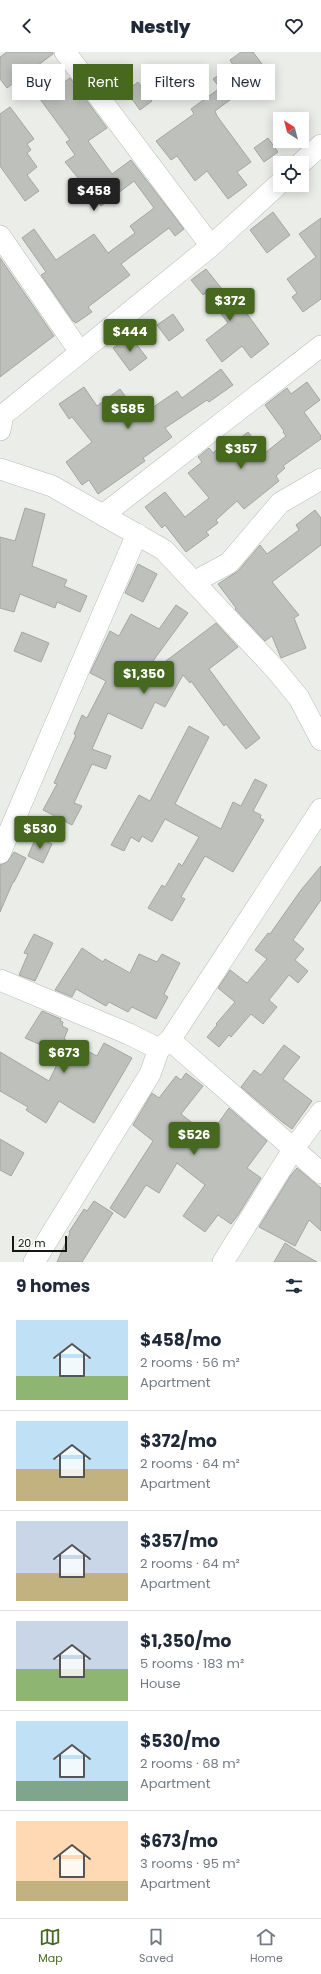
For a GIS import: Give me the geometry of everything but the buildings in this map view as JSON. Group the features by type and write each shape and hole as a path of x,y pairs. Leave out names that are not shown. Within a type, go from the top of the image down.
{"street":[{"path":"64,52 211,246"},
{"path":"309,156 321,145"},
{"path":"0,430 3,416 211,246 273,189"},
{"path":"0,236 80,352"},
{"path":"103,515 321,346"},
{"path":"0,469 52,486 164,550 276,670 299,698 321,740"},
{"path":"194,582 229,563 280,503 321,478"},
{"path":"0,853 137,534"},
{"path":"34,1262 150,1074 165,1045 321,809"},
{"path":"0,980 129,1034 165,1045 294,1148 321,1173"},
{"path":"223,1262 294,1148 321,1112"}]}
